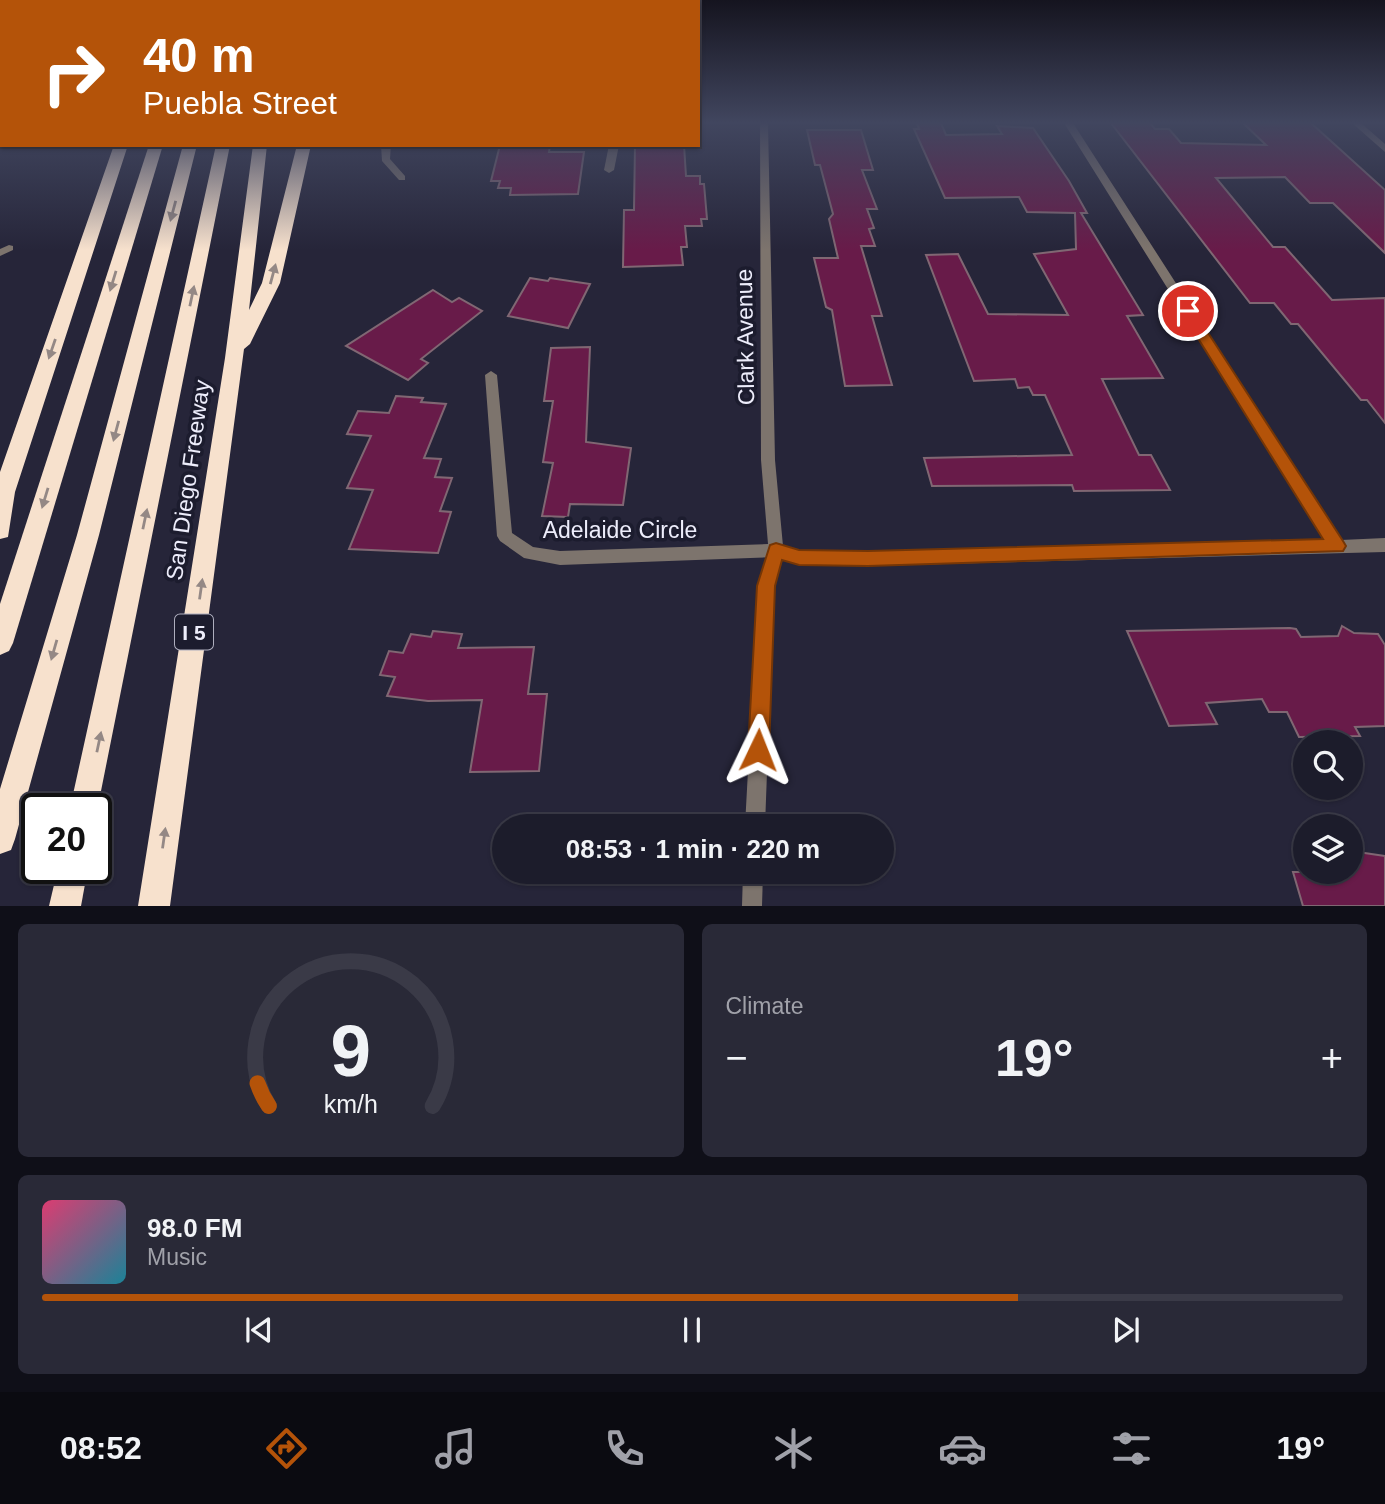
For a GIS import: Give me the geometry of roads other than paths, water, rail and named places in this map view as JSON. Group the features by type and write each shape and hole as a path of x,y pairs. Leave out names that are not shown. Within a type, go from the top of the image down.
{"highway":[{"path":"0,530 4,492 114,165"},
{"path":"0,643 150,165"},
{"path":"0,839 88,535 185,165"},
{"path":"88,793 219,165"},
{"name":"San Diego Freeway","path":"154,905 234,358 258,165"},
{"path":"234,358 271,283 299,165"},
{"path":"65,905 70,884"}],"street":[{"path":"391,165 402,178"},
{"path":"609,170 610,165"},
{"name":"Clark Avenue","path":"765,165 768,460 776,550"},
{"path":"1095,165 1337,546"},
{"name":"Adelaide Circle","path":"491,375 505,536 529,553 560,558 776,550 799,558 868,559 1385,545"},
{"path":"756,814 766,586 776,550"},
{"path":"752,905 753,884"}]}
